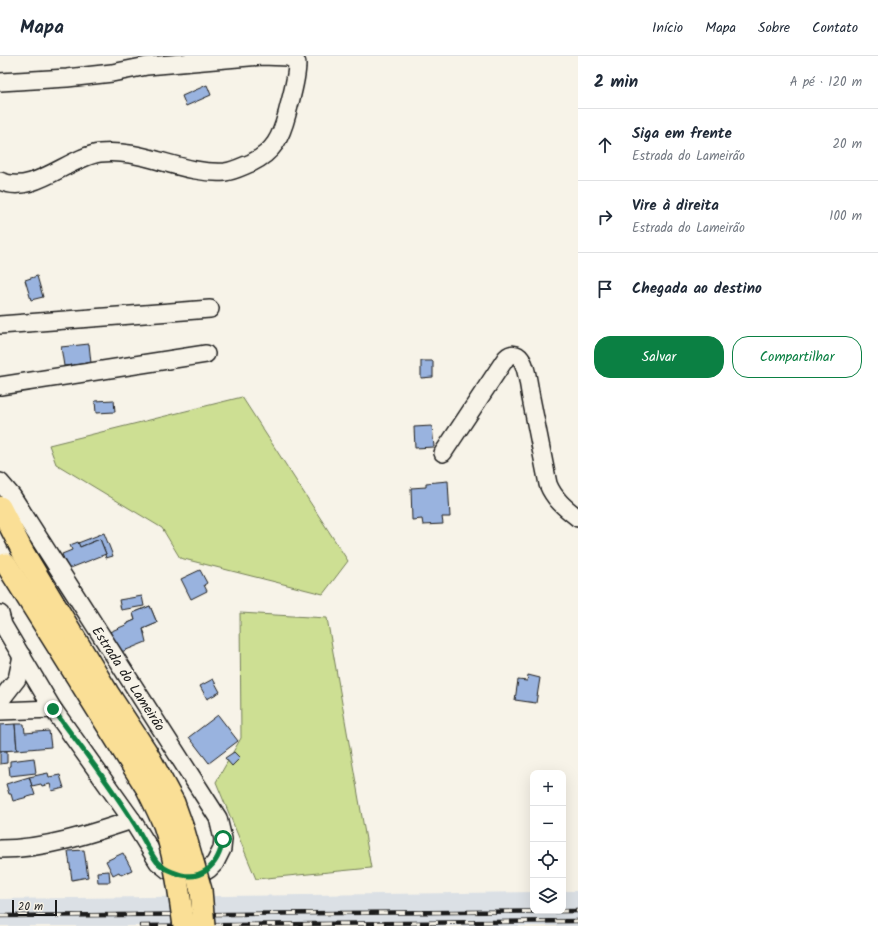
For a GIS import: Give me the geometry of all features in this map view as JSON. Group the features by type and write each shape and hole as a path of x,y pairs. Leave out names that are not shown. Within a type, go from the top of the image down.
{"main road":[{"name":"Estrada do Lameirão","path":"0,507 23,552 108,693 146,751 174,802 201,890 204,926"},
{"path":"3,559 147,789 164,824 172,853 179,886 184,926"}],"street":[{"path":"0,82 67,78 112,73 147,66 262,56 288,57 294,59 297,63 297,72 284,126 275,145 270,151 258,159 237,169 226,172 203,171 144,156 123,153 100,153 86,156 48,176 32,182 16,184 0,181"},
{"path":"0,325 210,309"},
{"path":"0,386 206,354"},
{"path":"443,453 506,358 509,355 518,355 522,360 528,381 548,484 556,499 578,518"},
{"name":"Estrada do Lameirão","path":"0,482 12,496 218,818 223,839 222,849 215,863 201,874 181,876 168,870 158,862 132,820 53,709 1,621"},
{"path":"0,701 17,679 22,656"},
{"path":"0,711 53,709"},
{"path":"0,849 27,847 70,838 97,832 132,820"}],"shaded area":[{"path":"566,891 578,891 578,926 0,926 0,899 530,892 530,914 566,914"}],"green space":[{"path":"242,397 348,561 323,594 180,558 162,528 56,464 49,445"},
{"path":"240,613 327,618 371,868 256,879 216,782 241,738"}],"building":[{"path":"207,85 211,95 186,106 182,96"},
{"path":"37,276 43,297 31,300 25,280"},
{"path":"89,344 91,363 64,366 61,347"},
{"path":"421,361 433,361 433,377 421,378"},
{"path":"114,400 115,412 96,413 95,401"},
{"path":"432,426 434,447 415,448 414,427"},
{"path":"448,481 450,517 442,517 443,524 423,525 422,519 412,520 411,488 426,487 426,483"},
{"path":"104,533 113,556 106,558 106,554 100,539 80,547 78,543"},
{"path":"100,539 106,554 68,569 62,554 72,550 70,545 78,542 80,547"},
{"path":"200,570 207,583 204,585 207,591 191,599 181,579"},
{"path":"142,596 144,606 121,610 119,600"},
{"path":"150,606 157,623 143,629 145,634 134,639 128,623 135,620 133,613"},
{"path":"150,606 157,623 143,629 146,642 109,657 100,636 135,620 133,613"},
{"path":"528,675 540,678 536,703 515,700 518,680 527,681"},
{"path":"213,679 220,692 207,699 200,686"},
{"path":"218,715 238,741 209,763 189,737"},
{"path":"15,724 17,750 0,751 0,725"},
{"path":"15,724 24,724 25,733 49,731 51,747 17,750"},
{"path":"0,751 7,751 7,763 0,764"},
{"path":"234,752 240,758 232,766 225,758"},
{"path":"34,758 36,773 10,776 10,761"},
{"path":"48,773 49,777 60,775 64,788 52,791 50,784 32,786 29,777"},
{"path":"29,777 35,795 13,801 6,784"},
{"path":"84,850 88,877 72,880 68,851"},
{"path":"123,853 132,870 121,875 119,872 113,875 106,861"},
{"path":"109,871 110,882 98,882 97,872"}],"railway":[{"path":"0,916 578,911"},
{"path":"141,926 578,921"}],"route":[{"path":"53,709 132,820 158,862 168,870 181,876 201,874 215,863 222,849 223,839"}]}
